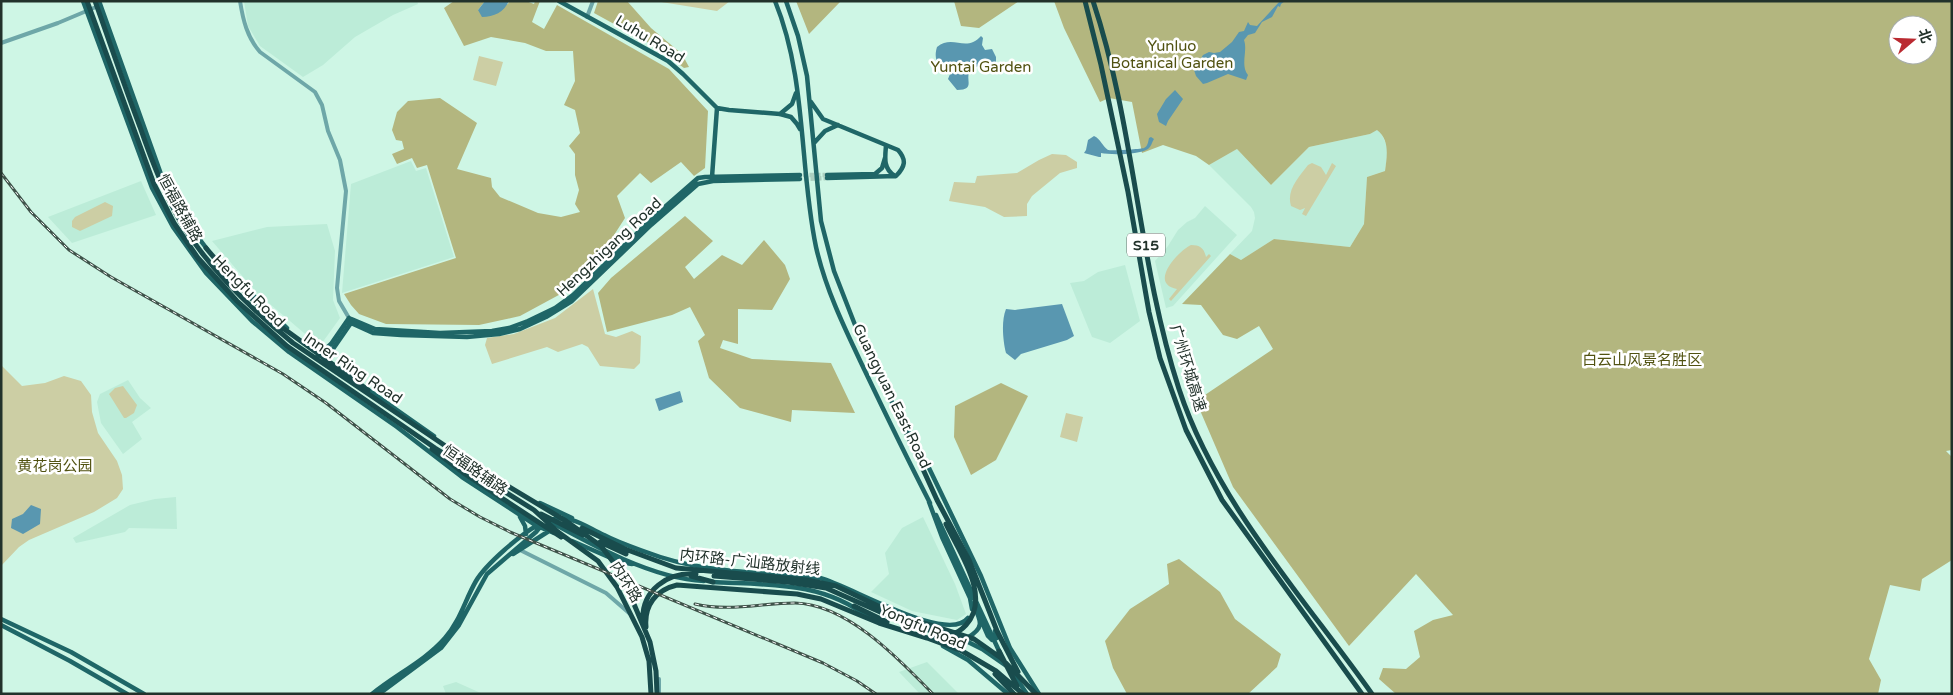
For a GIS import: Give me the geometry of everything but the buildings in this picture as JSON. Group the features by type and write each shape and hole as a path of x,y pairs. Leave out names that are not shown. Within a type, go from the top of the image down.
{"highway":[{"name":"Inner Ring Road","path":"86,1 144,159 160,197 186,241 209,271 259,322 294,351 435,448 534,510"},
{"name":"广州环城高速","path":"1085,1 1101,65 1128,192 1149,312 1160,358 1186,430 1222,500 1362,694"},
{"name":"广州环城高速","path":"1093,1 1112,74 1139,203 1157,306 1166,345 1188,413 1202,447 1226,489 1266,549 1372,694"},
{"name":"Inner Ring Road","path":"93,6 158,176 181,222 202,253 230,285 284,336 485,473 589,536 609,555 623,578 650,642 656,671 658,694"},
{"path":"206,248 234,282 289,334 416,426"},
{"path":"902,423 937,500 969,560 1002,642 1035,692"},
{"path":"426,444 450,464 478,483 592,556"},
{"path":"927,638 945,637 960,631 972,618 976,600 974,585 937,500"},
{"name":"内环路-广汕路放射线","path":"535,502 610,543 667,566 693,571 820,581 843,588 895,614 974,639 1001,658 1035,692"},
{"name":"内环路","path":"534,510 552,527 592,556 608,573 617,587 642,638 649,661 651,694"},
{"path":"534,510 574,531 633,556 677,572 713,582"},
{"path":"649,661 642,618 645,603 655,587 678,574 757,579 821,587 843,594 887,616 963,640"},
{"name":"内环路-广汕路放射线","path":"650,642 645,622 647,610 651,601 671,586 683,585 807,596 836,605 879,623 927,638 974,657 996,671 1024,694"},
{"path":"854,606 894,625 956,648 979,661 999,677 1014,694"},
{"path":"999,651 1024,694"}],"main road":[{"name":"Hengfu Road","path":"86,1 93,6 158,179 178,219 218,273 262,318 320,366"},
{"name":"恒福路辅路","path":"100,1 162,177 178,208 206,248 274,317 319,356 320,366 450,468 548,532 620,562 639,565"},
{"name":"Luhu Road","path":"559,1 668,62 684,74 717,108"},
{"name":"Guangyuan East Road","path":"775,1 788,42 797,89 814,234 827,284 854,348 978,602 999,651"},
{"name":"Guangyuan East Road","path":"786,1 801,49 810,101 821,221 830,258 857,330 902,423 919,448 983,580 1010,648 1035,692"},
{"name":"Hengfu Road","path":"93,6 151,176 176,225 207,268 275,336 320,366 460,467 565,530"},
{"path":"780,114 792,104 797,89"},
{"path":"810,101 823,119 898,150 903,156 905,163 896,176 827,176 875,174 882,168 886,146"},
{"path":"712,179 717,108 780,114 791,117 798,124 802,135"},
{"path":"814,143 826,131 838,126"},
{"path":"885,158 889,171 896,176"},
{"name":"Hengzhigang Road","path":"350,320 375,329 415,332 486,331 509,328 555,308 568,299 653,218 694,181 701,177 712,179 800,177"},
{"path":"194,243 206,248"},
{"path":"315,360 350,320"},
{"path":"320,366 350,320"},
{"name":"恒福路辅路","path":"320,366 535,502"},
{"path":"426,444 450,468"},
{"path":"535,502 542,516 540,525"},
{"path":"535,502 575,520"},
{"path":"929,502 944,542 990,639 996,639 996,632 959,530"},
{"path":"515,512 524,523 526,534"},
{"name":"Yongfu Road","path":"379,694 427,660 446,642 464,617 484,579 517,547 526,534 548,520 563,518 575,520 602,535 676,562 703,568 830,580 904,614 941,624"},
{"name":"Yongfu Road","path":"372,694 422,658 445,638 458,620 479,576 517,547 535,536 540,525"},
{"path":"535,536 565,530"},
{"name":"Yongfu Road","path":"565,530 639,565 682,579 807,589 826,594 854,606 880,625 937,644 956,653 981,670 1008,694"},
{"path":"983,580 984,601"},
{"path":"941,624 957,625 966,621 972,609 970,598"},
{"path":"1,619 71,652 144,694"},
{"path":"963,640 976,632 981,620"},
{"path":"941,624 963,640 992,655 1035,692"},
{"path":"1,626 64,658 127,694"}],"street":[{"path":"240,1 244,24 256,48 310,87 322,105 328,130 340,160 346,182 337,288 340,300 350,320"},
{"path":"586,17 593,1"},
{"path":"1,44 93,6"},
{"path":"517,547 606,594 638,621 652,645 657,666 658,694"}],"shaded area":[{"path":"244,1 417,1 418,4 393,15 355,37 323,65 303,77 260,46 248,26"},
{"path":"1377,129 1388,148 1385,171 1367,177 1364,224 1350,247 1274,239 1241,260 1230,254 1252,231 1255,218 1254,212 1209,165 1237,149 1271,185 1309,147 1370,134"},
{"path":"411,161 416,171 426,168 454,257 342,293 351,184"},
{"path":"141,181 156,215 72,243 48,217"},
{"path":"1205,206 1237,235 1173,306 1166,308 1155,261 1168,246 1178,230 1195,218"},
{"path":"327,224 335,251 333,300 340,318 322,343 304,333 257,293 212,241 267,227"},
{"path":"1125,265 1140,321 1110,343 1092,337 1070,283 1084,281 1098,272"},
{"path":"128,380 140,398 151,408 132,422 142,439 123,454 101,423 97,402 100,394"},
{"path":"176,497 177,529 129,528 125,532 76,543 73,538 130,505 155,499"},
{"path":"923,517 955,584 966,614 957,620 912,611 871,592 889,574 885,553 902,528"},
{"path":"927,662 959,694 920,694 899,672"},
{"path":"456,682 483,694 446,694 443,686"}],"green space":[{"path":"454,1 485,1 478,10 508,4 509,1 526,1 534,4 535,1 540,1 532,22 544,29 557,5 669,69 708,111 705,168 694,176 681,162 651,183 640,173 617,196 625,218 594,266 568,290 520,316 479,325 386,324 359,314 344,294 456,258 427,165 417,168 412,158 397,164 392,154 404,149 402,141 396,140 392,130 397,112 408,101 440,98 477,123 457,169 491,178 492,187 500,197 538,213 561,217 580,212 575,204 579,190 575,175 575,154 569,146 580,133 575,110 564,105 575,81 573,51 546,51 525,43 491,37 464,46 444,8"},
{"path":"598,1 627,1 651,28 682,54 689,67 684,68 656,47 594,13"},
{"path":"655,1 730,1 717,11"},
{"path":"796,1 841,1 809,34"},
{"path":"954,1 1019,1 979,28 961,26"},
{"name":"白云山风景名胜区","path":"1054,1 1952,1 1952,450 1946,451 1952,457 1952,560 1922,579 1920,591 1890,585 1869,659 1881,680 1878,694 1396,694 1379,679 1383,668 1406,669 1420,657 1414,631 1433,620 1453,615 1416,574 1349,646 1233,487 1196,401 1273,349 1259,326 1237,339 1223,335 1201,305 1182,304 1230,254 1241,260 1274,239 1350,247 1364,224 1367,177 1385,171 1387,149 1384,139 1377,130 1370,134 1309,147 1271,185 1237,149 1209,165 1196,156 1163,145 1142,153 1132,102 1109,98 1100,102 1064,28"},
{"path":"479,56 503,62 496,86 473,80"},
{"path":"1052,154 1066,155 1077,162 1077,168 1060,173 1032,196 1027,204 1027,216 1004,217 985,207 949,201 954,182 975,183 977,176 1017,173"},
{"path":"1312,163 1321,167 1326,175 1332,163 1336,166 1306,216 1302,214 1305,208 1300,210 1291,206 1290,195 1297,179 1308,165"},
{"path":"105,202 113,206 112,216 80,231 72,227 72,221 75,217"},
{"path":"685,216 713,241 685,267 694,279 722,255 742,265 764,240 785,265 790,279 772,310 738,309 738,344 723,340 720,348 752,359 831,363 855,413 792,410 791,422 740,408 709,378 698,341 705,335 690,307 672,315 607,332 598,293 611,278"},
{"path":"1191,245 1201,248 1206,257 1209,254 1211,256 1171,301 1169,299 1177,289 1169,286 1165,281 1165,274 1173,260 1185,248"},
{"path":"593,289 605,334 616,337 632,331 641,336 640,363 634,369 600,366 588,347 582,344 558,352 547,347 492,364 485,345 487,338 514,334 555,318"},
{"name":"黄花岗公园","path":"1,365 22,386 45,383 64,376 81,381 91,395 92,412 98,433 117,461 122,475 123,489 117,498 94,512 29,540 19,547 1,566"},
{"path":"1001,383 1028,396 996,460 971,475 954,437 955,406"},
{"path":"123,386 137,405 134,413 126,418 124,418 109,394 115,388"},
{"path":"1066,413 1083,417 1077,442 1060,437"},
{"path":"1179,559 1220,592 1235,619 1281,654 1277,667 1248,694 1127,694 1113,668 1105,641 1130,609 1169,584 1167,564"}],"water":[{"path":"485,1 509,1 498,13 482,17 478,10"},
{"path":"1280,1 1285,1 1280,7 1278,6 1272,17 1262,22 1255,33 1248,35 1244,40 1244,62 1248,75 1246,80 1228,74 1203,84 1196,76 1194,70 1203,55 1209,52 1220,52 1232,42 1239,32 1244,31 1248,22 1250,25 1257,26"},
{"path":"981,36 983,38 982,45 985,50 992,49 996,62 990,67 978,66 972,69 969,72 967,88 957,90 948,79 950,74 944,64 939,65 938,63 936,56 937,47 949,42 970,43"},
{"path":"1175,90 1183,99 1166,126 1159,122 1157,114 1166,99"},
{"path":"1094,136 1108,150 1144,148 1149,138 1154,139 1149,148 1144,151 1124,154 1101,153 1101,157 1099,157 1084,153 1088,140"},
{"path":"1062,304 1074,336 1067,340 1021,354 1015,360 1006,353 1003,319 1006,309 1015,310"},
{"path":"680,391 683,402 659,411 655,399"},
{"path":"31,505 41,509 40,524 23,534 11,528 12,519 23,514"}],"tunnel":[{"path":"803,175 827,175"},
{"path":"804,179 827,178"}],"railway":[{"path":"1,173 31,212 69,250 111,277 283,374 326,403 450,499 480,517 510,532 823,663 857,681 876,694"},
{"path":"695,604 733,607 795,603 814,606 834,613 853,623 871,636 933,694"}],"park label":[{"name":"Yunluo Botanical Garden","path":"1172,54"},
{"name":"Yuntai Garden","path":"981,67"}]}
